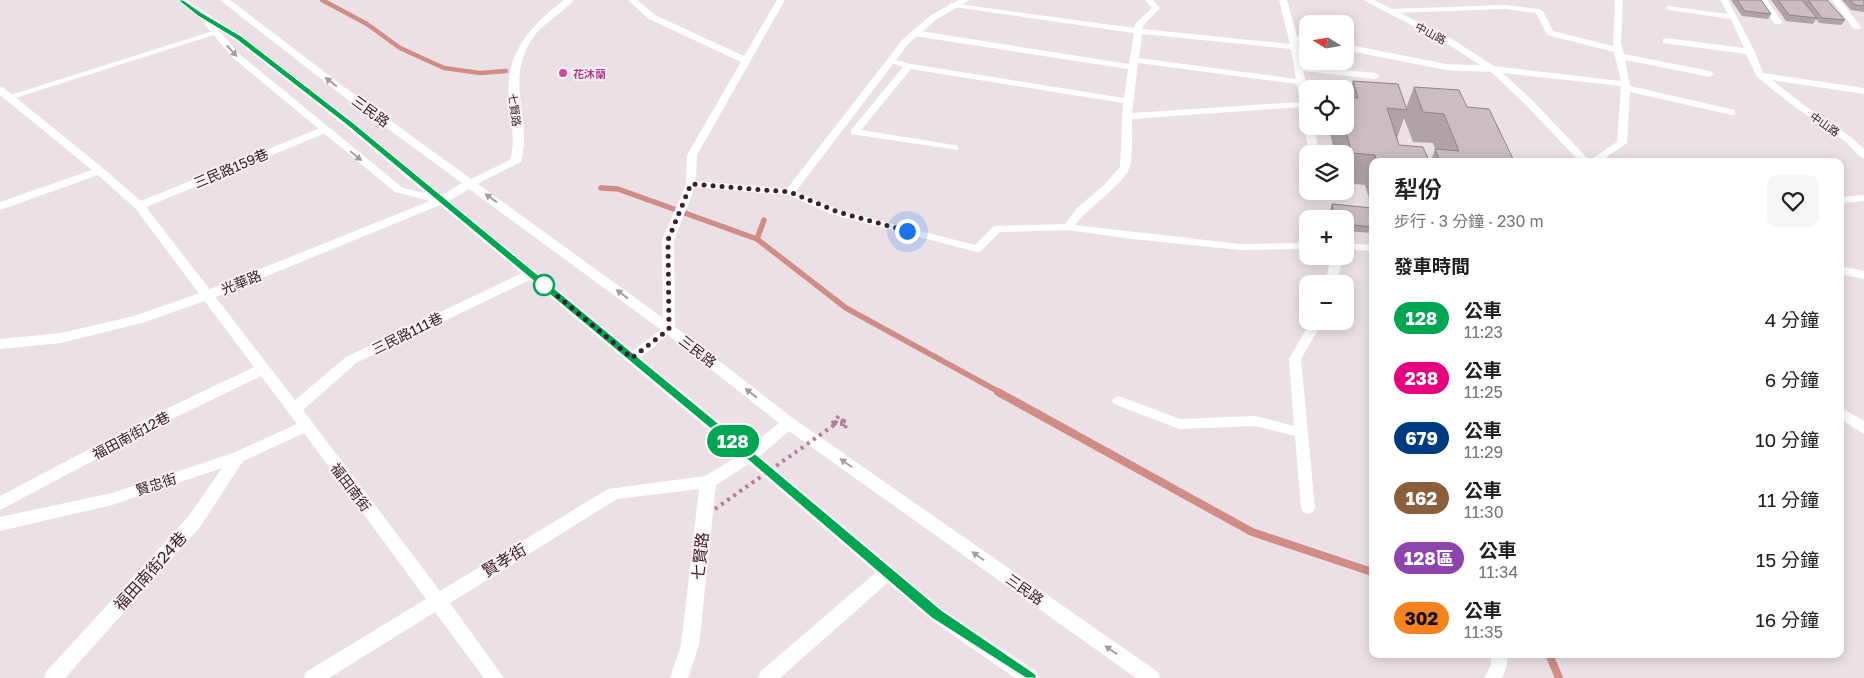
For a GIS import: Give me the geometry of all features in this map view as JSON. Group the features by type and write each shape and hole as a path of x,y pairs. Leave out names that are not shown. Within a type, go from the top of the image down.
{"street":[{"name":"三民路","path":"181,0 238,38 342,118 750,456 936,614 1030,678"},
{"name":"三民路","path":"224,0 344,91 669,329 789,423 1151,678"},
{"name":"七賢路","path":"471,183 515,162 520,146 512,89 520,57 530,34 570,0"},
{"path":"790,192 891,60 914,33 941,11 966,0"},
{"name":"中山路","path":"1367,0 1455,46 1493,69 1533,105 1557,134 1582,158"},
{"name":"三民路","path":"200,14 235,55 399,190 440,200"},
{"name":"福田南街","path":"3,96 100,171 139,206 264,369 495,678"},
{"name":"三民路159巷","path":"139,206 324,130"},
{"path":"0,206 100,171"},
{"name":"光華路","path":"0,344 61,338 137,320 208,295 440,200 471,183"},
{"name":"三民路111巷","path":"294,409 351,360 531,274"},
{"name":"福田南街12巷","path":"0,504 170,414 264,369"},
{"path":"1844,415 1864,428"},
{"path":"708,482 750,456 789,423"},
{"name":"賢忠街","path":"0,524 112,499 238,457 306,426"},
{"name":"福田南街24巷","path":"53,678 194,522 238,457"},
{"name":"七賢路","path":"679,678 690,644 708,482"},
{"name":"賢孝街","path":"312,678 614,493 708,482"},
{"path":"767,678 887,573"}],"lane":[{"path":"632,0 652,17 747,61"},
{"path":"632,358 669,329 668,240 691,184 692,154 747,61 780,0"},
{"path":"1068,227 1081,210 1108,187 1125,168 1128,101 1139,25 1156,8 1149,0"},
{"path":"1283,0 1301,80"},
{"path":"1599,158 1622,143 1626,86 1617,44 1619,0"},
{"path":"1724,0 1751,52 1760,75 1864,91"},
{"path":"1763,0 1778,22"},
{"path":"1836,0 1858,27"},
{"path":"954,5 1138,32 1299,42"},
{"path":"1390,11 1505,7 1539,11 1550,34 1619,53 1710,74"},
{"path":"1669,8 1734,17"},
{"path":"3,96 216,33"},
{"path":"914,33 1134,64 1299,82"},
{"path":"1666,41 1751,52"},
{"path":"1354,49 1446,67 1493,69"},
{"path":"891,60 909,66 1128,101"},
{"path":"909,66 854,132 954,148"},
{"path":"1298,68 1376,76"},
{"name":"中山路","path":"1493,69 1626,86 1732,112"},
{"name":"中山路","path":"1760,75 1798,105 1848,140 1864,155"},
{"path":"1128,116 1299,105"},
{"path":"691,184 790,192 838,212 977,249 997,229 1068,227 1132,236 1240,247 1299,246"},
{"path":"1844,200 1864,198"},
{"path":"1354,247 1369,248"},
{"path":"1844,271 1864,275"},
{"path":"1308,508 1295,359 1312,330"},
{"path":"1118,401 1179,424 1255,421 1301,432"},
{"path":"1493,678 1499,666 1499,658"}],"path":[{"path":"714,509 837,423 833,422 839,416 842,418 844,422 843,424 839,425 834,424 837,420 840,420 847,422 845,428"}],"building":[{"path":"1737,0 1761,0 1771,14 1745,11"},
{"path":"1778,0 1802,0 1817,18 1789,15"},
{"path":"1808,0 1827,0 1845,20 1822,18"},
{"path":"1850,0 1864,0 1864,6 1855,5"},
{"path":"1354,81 1398,84 1407,110 1387,108 1399,145 1423,147 1428,158 1376,158 1375,155 1354,153 1354,145 1350,145 1347,135 1354,135 1354,98 1358,98"},
{"path":"1414,87 1459,90 1467,107 1489,109 1513,158 1439,158 1435,149 1459,151 1444,114 1423,112"},
{"path":"1332,204 1369,208 1369,227 1354,225 1354,210 1333,210"}],"waterway":[{"path":"322,0 367,24 400,48 444,68 480,73 506,71"},
{"path":"601,188 618,189 757,239"},
{"path":"757,239 764,220"},
{"path":"757,239 846,308 1001,393"},
{"path":"998,392 1252,532 1369,571"},
{"path":"1551,658 1559,678"}],"bus line":[{"name":"128","path":"181,0 238,38 349,124 750,456 936,614 1030,678"}],"place":[{"name":"花沐蘭","path":"563,73"}],"route":[{"path":"544,285 632,358 669,329 668,240 691,184 790,192 838,212 907,231"}]}
